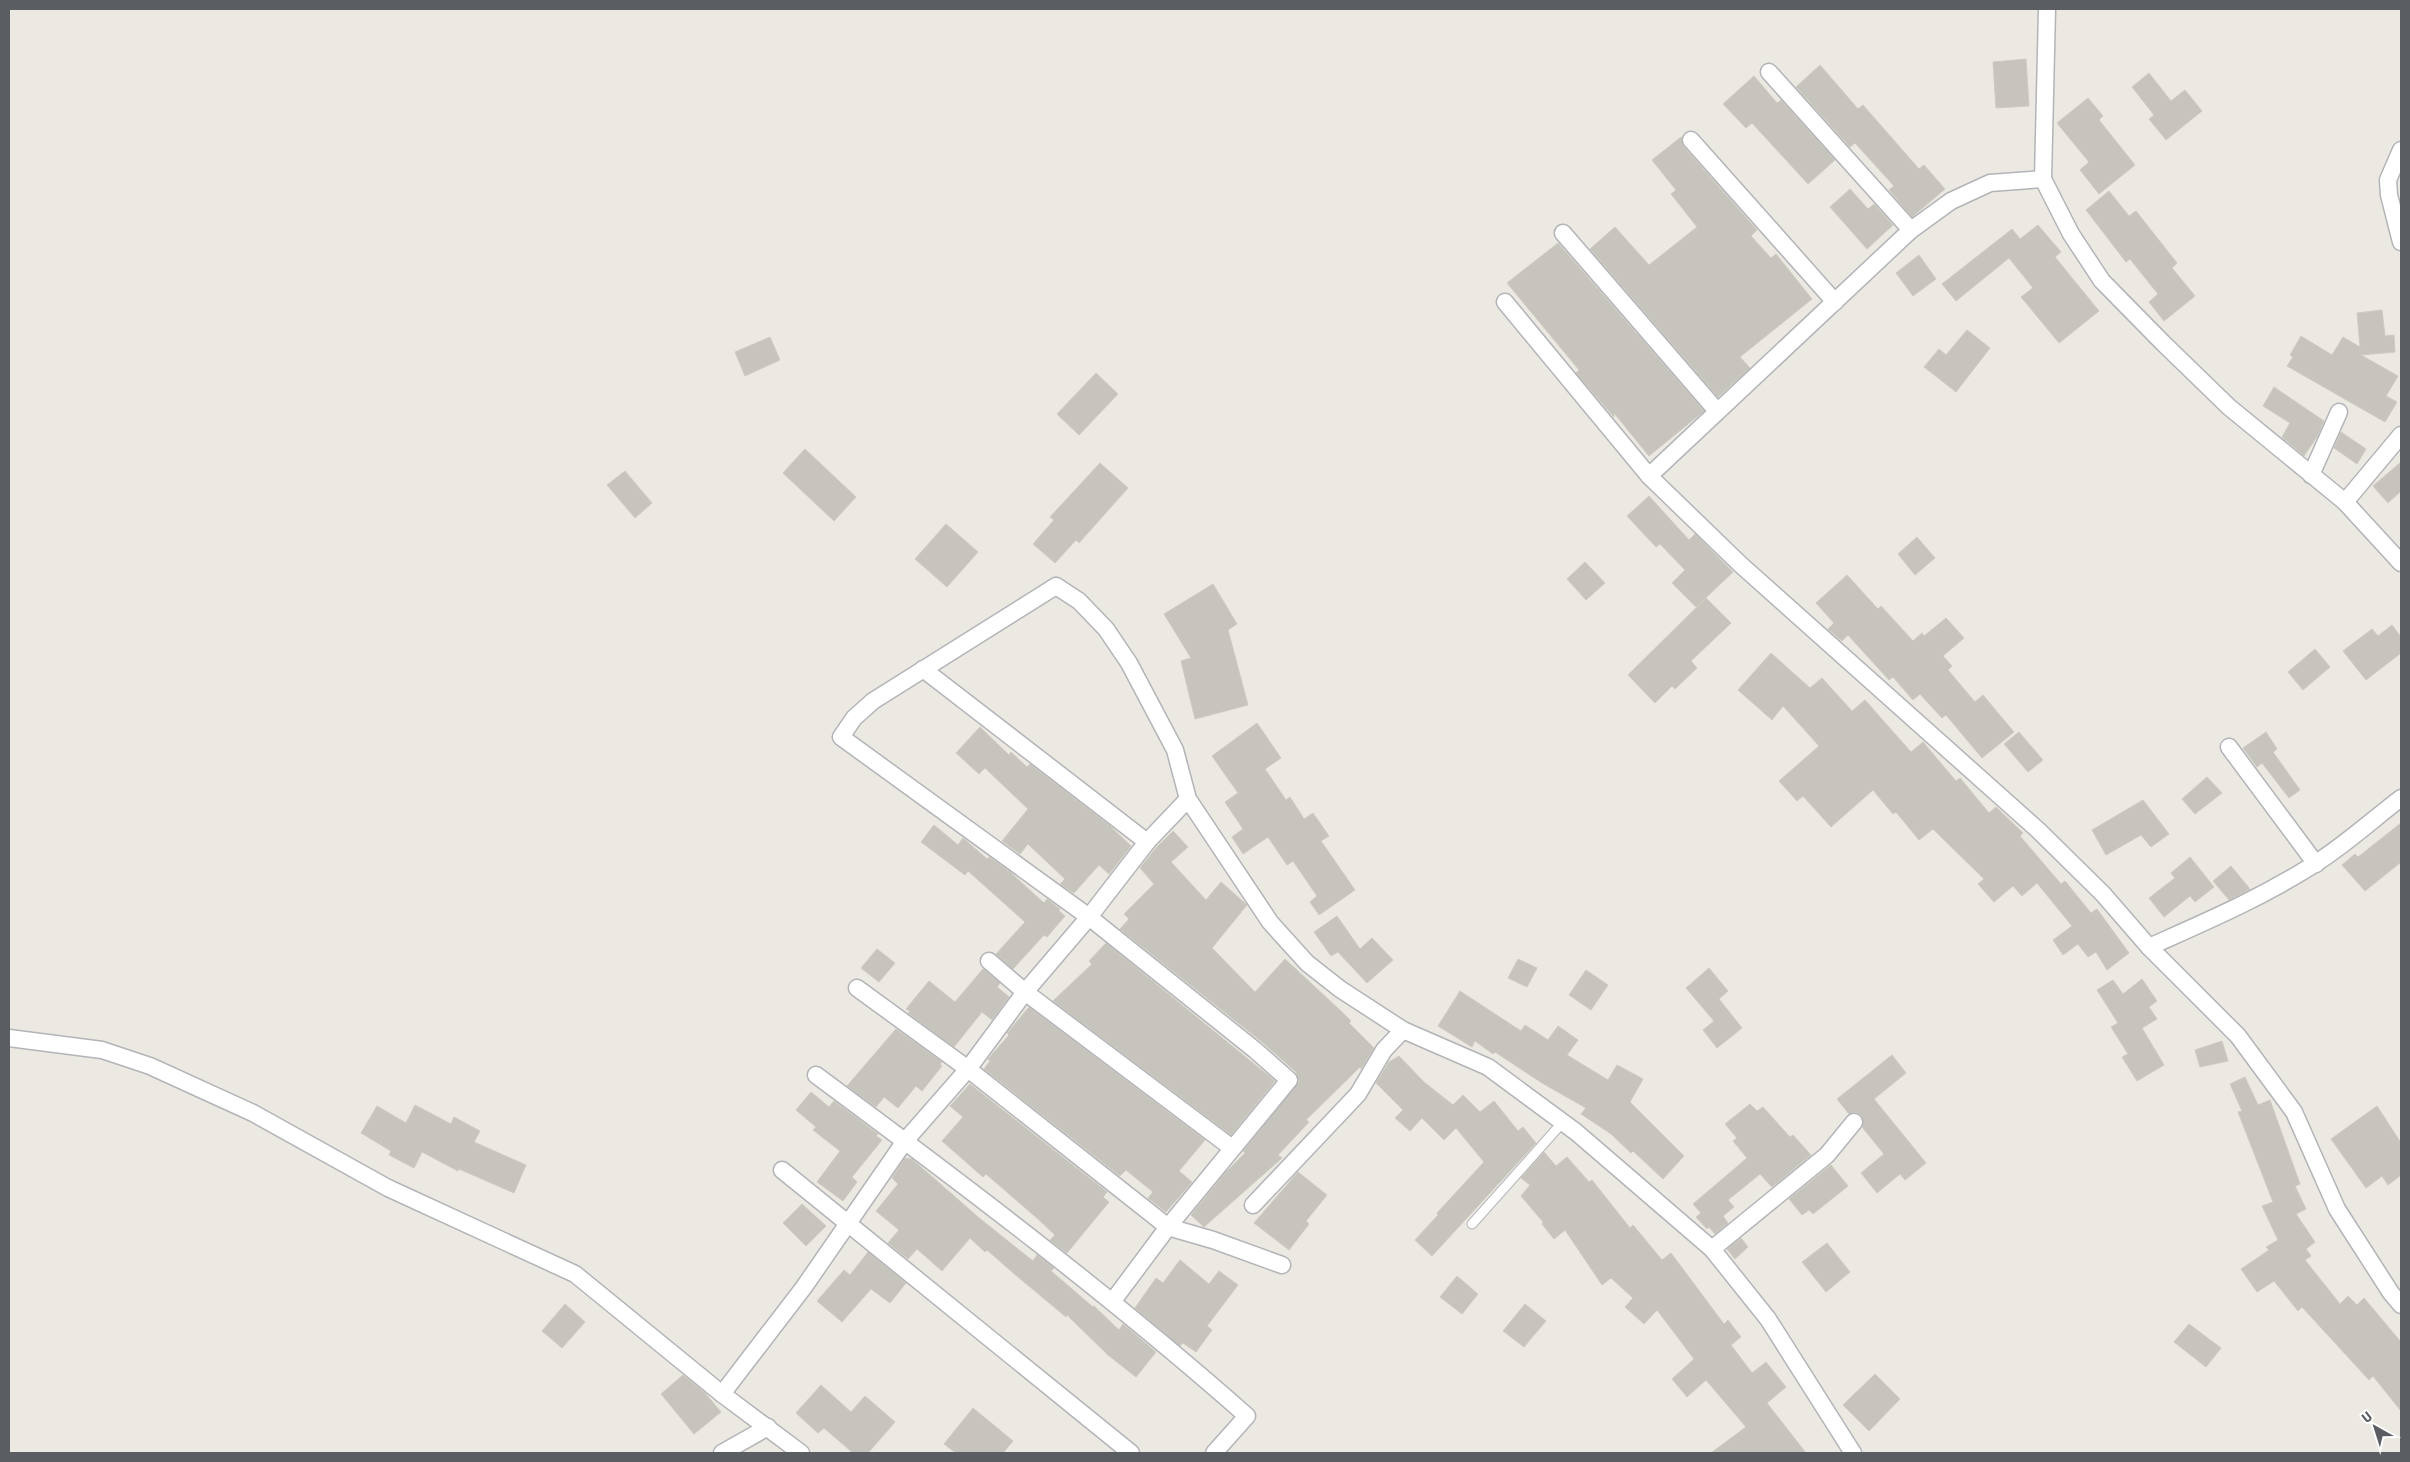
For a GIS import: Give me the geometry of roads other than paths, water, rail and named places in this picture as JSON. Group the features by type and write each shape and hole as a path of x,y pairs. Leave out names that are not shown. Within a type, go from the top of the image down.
{"street":[{"path":"2047,9 2043,179 2070,234 2102,281 2229,407 2346,502 2401,563"},
{"path":"1769,72 1911,230"},
{"path":"1690,140 1835,302"},
{"path":"2401,150 2388,180 2389,195 2401,242"},
{"path":"1649,476 1911,230 1951,202 1990,183 2043,179"},
{"path":"1563,233 1717,411"},
{"path":"1505,302 1649,476 1740,565 2038,830 2103,894 2150,947 2238,1036 2294,1112 2336,1210 2401,1305"},
{"path":"2311,475 2339,412"},
{"path":"2346,502 2401,435"},
{"path":"1112,1302 1168,1227 1289,1080 1255,1050 1089,917 841,737 854,718 873,701 1056,586 1079,602 1106,629 1129,663 1175,750 1188,799 1270,922 1307,963 1340,989 1403,1030 1488,1067 1576,1132 1712,1249 1768,1319 1852,1453"},
{"path":"923,669 1147,842"},
{"path":"2228,747 2316,864"},
{"path":"2150,947 2248,904 2316,864 2401,798"},
{"path":"722,1394 804,1286 905,1141 968,1069 1025,992 1089,917 1147,842 1188,799"},
{"path":"989,961 1025,992 1232,1148"},
{"path":"856,988 968,1069 1168,1227 1213,1240 1282,1265"},
{"path":"1253,1205 1358,1094 1384,1050 1403,1030"},
{"path":"9,1038 102,1050 150,1066 253,1113 388,1188 575,1274 722,1394 801,1453"},
{"path":"816,1075 905,1141 1172,1349 1247,1416 1214,1453"},
{"path":"1712,1249 1827,1155 1854,1122"},
{"path":"782,1170 1131,1453"},
{"path":"722,1453 768,1427"}],"lane":[{"path":"1472,1224 1562,1123"}]}
